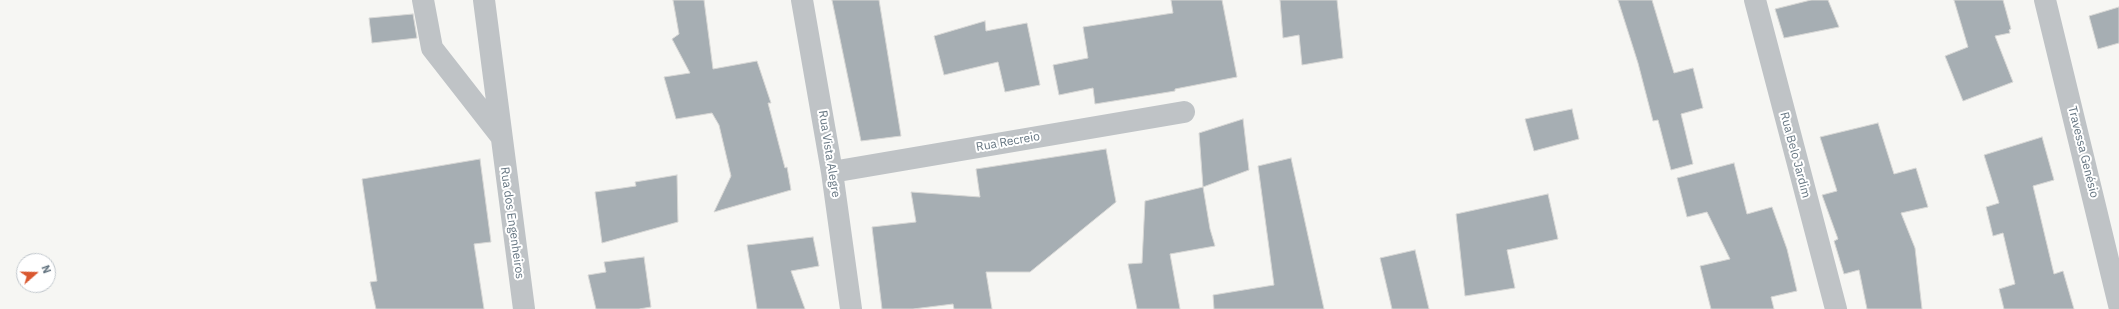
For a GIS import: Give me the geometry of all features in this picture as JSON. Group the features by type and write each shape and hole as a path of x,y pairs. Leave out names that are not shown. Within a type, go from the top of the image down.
{"street":[{"path":"423,0 432,48 500,136"},
{"name":"Rua dos Engenheiros","path":"484,0 500,136 524,309"},
{"name":"Rua Vista Alegre","path":"802,0 832,172 851,309"},
{"name":"Rua Belo Jardim","path":"1755,0 1836,309"},
{"name":"Travessa Genésio","path":"2045,0 2119,305"},
{"name":"Rua Recreio","path":"832,172 1184,112"}],"building":[{"path":"673,0 704,0 713,69 757,61 771,103 768,103 785,168 787,167 791,190 714,212 731,176 719,125 712,113 676,119 664,77 690,73 672,39 679,34"},
{"path":"832,0 879,0 901,136 861,141"},
{"path":"1171,0 1222,0 1237,77 1175,89 1175,91 1095,104 1093,88 1059,95 1053,65 1088,58 1083,27 1173,13"},
{"path":"1280,0 1337,0 1343,58 1302,65 1299,35 1283,38"},
{"path":"1618,0 1652,0 1674,73 1693,68 1703,108 1681,114 1693,164 1671,170 1658,120 1653,121 1638,63"},
{"path":"1811,0 1828,0 1839,27 1784,38 1775,9"},
{"path":"1954,0 2003,0 2011,29 2009,30 2010,33 1995,36 2013,82 1963,101 1945,56 1968,47"},
{"path":"2119,7 2119,43 2098,49 2089,16"},
{"path":"413,14 417,38 372,43 369,18"},
{"path":"985,21 986,31 1027,23 1040,85 1005,92 998,62 944,75 934,36"},
{"path":"1572,109 1579,139 1534,151 1525,119"},
{"path":"1243,119 1249,170 1203,187 1199,133"},
{"path":"1878,123 1894,174 1916,168 1928,207 1901,213 1915,248 1922,309 1867,309 1859,270 1844,274 1834,241 1838,239 1822,195 1837,191 1820,137"},
{"path":"2042,137 2054,180 2033,186 2054,274 2063,271 2074,309 2004,309 1999,289 2015,284 2003,233 1993,236 1986,207 1999,203 1984,155"},
{"path":"1106,149 1116,202 1030,272 986,272 992,309 954,309 953,304 913,309 882,309 872,227 916,222 911,192 980,197 976,169"},
{"path":"1291,158 1324,309 1214,309 1213,295 1274,285 1258,166"},
{"path":"480,159 491,242 474,244 484,309 376,309 370,282 377,281 362,179"},
{"path":"1734,163 1747,214 1772,207 1787,249 1797,291 1771,297 1774,309 1711,309 1700,266 1730,259 1707,212 1687,217 1677,178"},
{"path":"677,175 678,222 602,243 595,192 636,186 635,182"},
{"path":"1203,187 1210,229 1215,246 1170,254 1180,309 1137,309 1128,264 1142,263 1145,201"},
{"path":"1548,194 1558,239 1507,250 1515,288 1465,296 1456,214"},
{"path":"813,237 819,266 791,271 805,309 757,309 747,245"},
{"path":"1415,250 1429,309 1392,309 1380,258"},
{"path":"644,257 651,307 639,309 596,309 588,275 606,272 604,262"}]}
